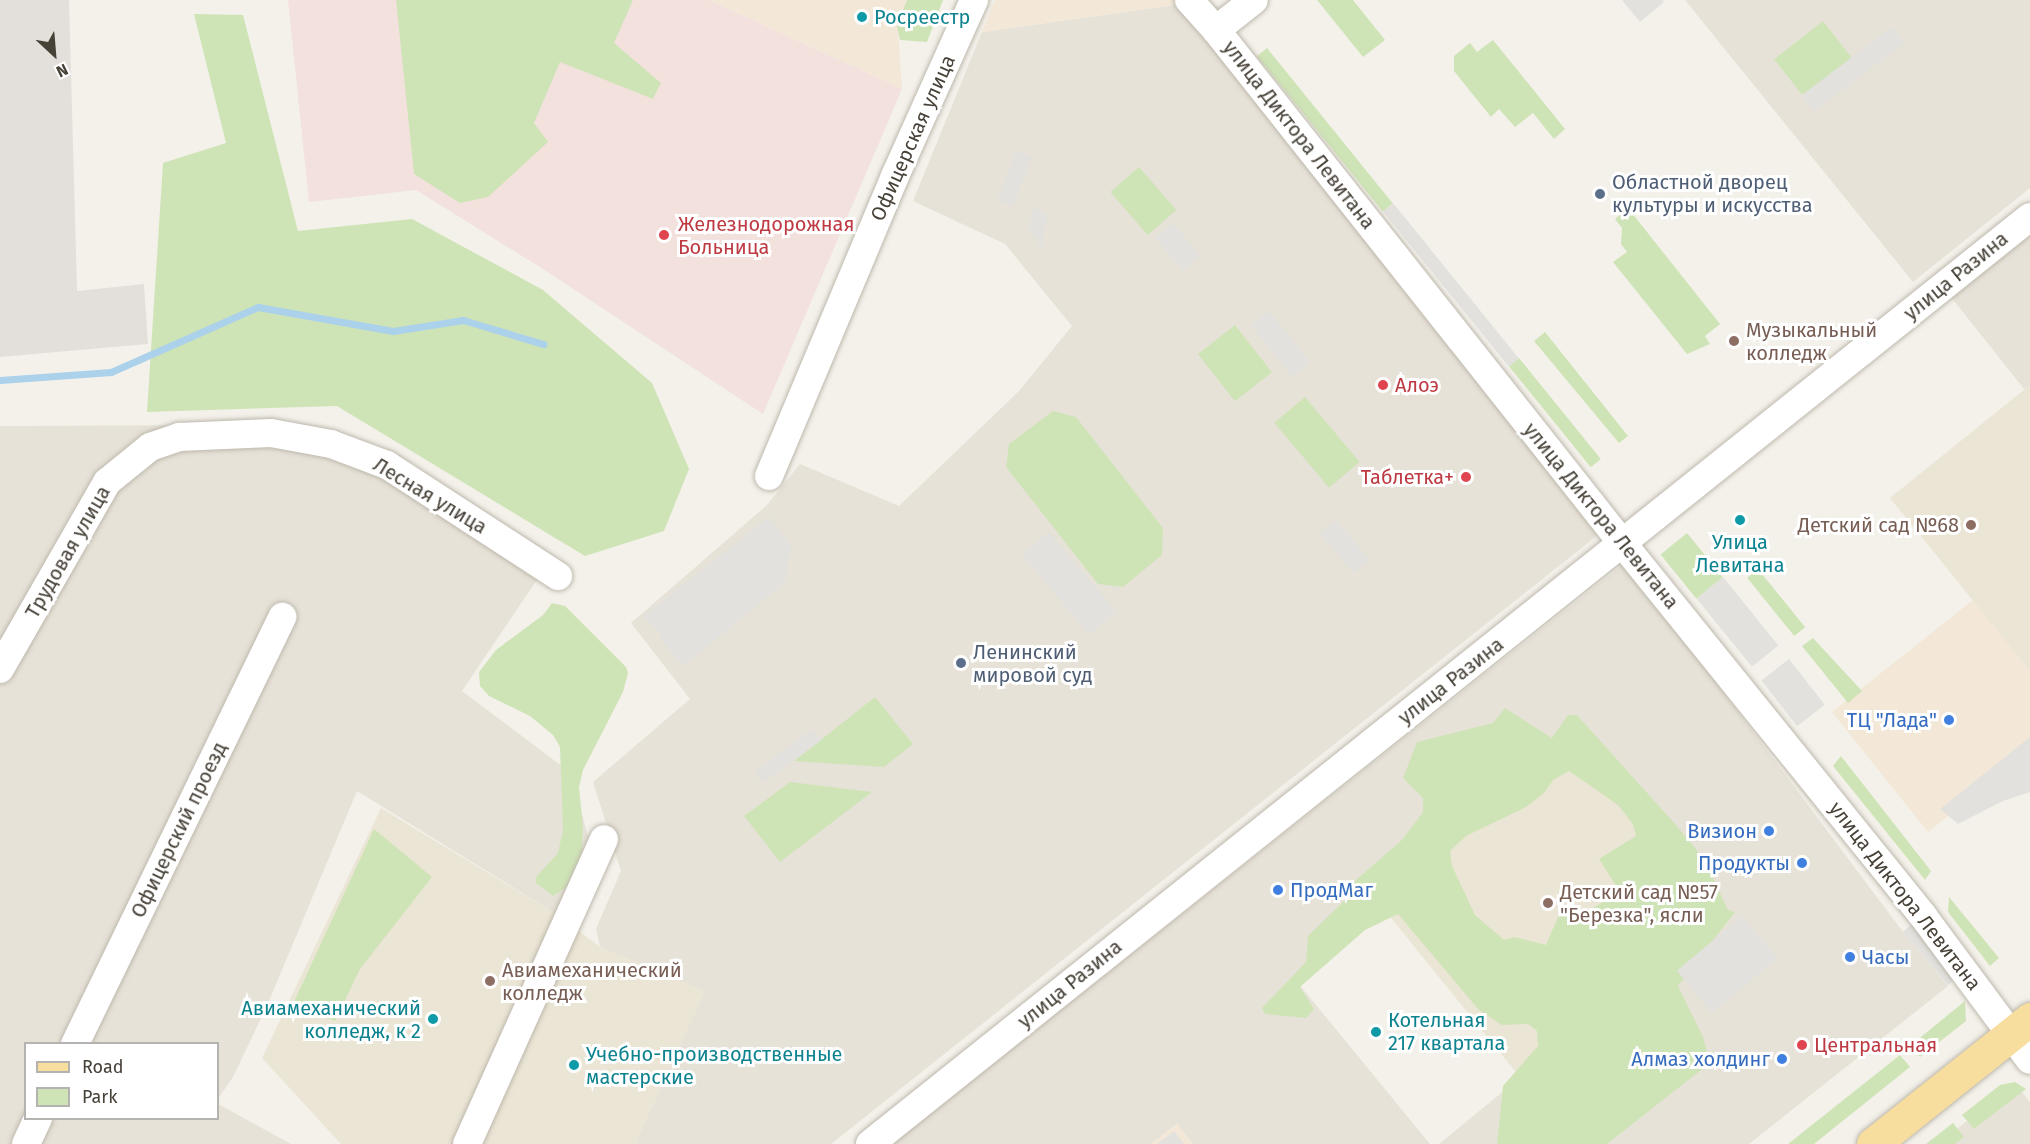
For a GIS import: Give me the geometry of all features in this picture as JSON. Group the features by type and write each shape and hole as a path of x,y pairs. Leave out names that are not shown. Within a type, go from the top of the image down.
{"main road":[{"path":"1874,1144 2024,1038"}],"street":[{"name":"Офицерская улица","path":"769,476 895,176 974,0"},
{"name":"улица Диктора Левитана","path":"1189,0 1216,30 1623,544 2024,1038"},
{"path":"1216,30 1254,0"},
{"name":"улица Разина","path":"870,1144 2030,217"},
{"name":"Лесная улица","path":"150,447 179,437 271,433 331,444 387,465 558,576"},
{"name":"Трудовая улица","path":"0,669 107,482 150,447"},
{"name":"Офицерский проезд","path":"76,1042 282,617"},
{"path":"468,1144 604,839"},
{"path":"26,1144 38,1120"}],"shaded area":[{"path":"0,0 69,0 77,291 144,284 148,344 0,357"},
{"name":"Железнодорожная Больница","path":"288,0 709,0 902,89 763,414 543,269 416,190 309,202"},
{"path":"709,0 907,0 898,26 902,89"},
{"path":"995,0 1179,0 1182,4 982,32"},
{"path":"1622,0 1662,0 1664,2 1640,22"},
{"path":"1685,0 2030,0 2030,188 1913,282"},
{"path":"1182,4 1603,531 831,1144 635,1144 704,992 600,947 596,929 621,871 593,782 690,699 631,623 767,505 800,464 899,506 1019,391 1072,326 1005,244 913,201 982,32"},
{"path":"1892,27 1904,43 1814,111 1802,95"},
{"path":"1016,151 1032,157 1013,207 997,200"},
{"path":"1393,203 1519,358 1509,367 1383,211"},
{"path":"1035,206 1047,216 1042,248 1028,227"},
{"path":"1173,223 1201,256 1183,271 1155,238"},
{"path":"2030,234 2030,385 2024,389 1951,297"},
{"path":"1269,311 1311,362 1293,377 1251,325"},
{"name":"Детский сад №68","path":"2030,385 2030,671 1890,498"},
{"path":"273,425 551,559 462,691 571,773 592,851 556,914 357,791 266,1008 233,1077 219,1098 219,1042 24,1042 24,1120 219,1120 219,1105 291,1144 0,1144 0,426"},
{"path":"769,517 791,546 785,582 683,666 644,616"},
{"path":"1336,520 1369,560 1353,573 1320,533"},
{"path":"1049,532 1116,612 1089,634 1022,554"},
{"path":"1626,562 1903,932 1948,986 1749,1144 1439,1144 1724,911 1576,730 1298,983 1430,1144 1193,1144 1177,1124 1151,1144 892,1144"},
{"path":"1723,577 1778,645 1752,667 1697,598"},
{"path":"1973,600 2030,671 2030,752 1928,832 1832,712"},
{"path":"1789,659 1825,705 1797,726 1761,681"},
{"path":"813,729 821,740 762,783 754,772"},
{"name":"Детский сад №57 \"Березка\", ясли","path":"1576,730 1723,912 1520,1077 1372,895"},
{"path":"2030,737 2030,792 2003,801 1958,824 1940,809"},
{"name":"Авиамеханический колледж","path":"381,808 556,914 600,947 705,991 635,1144 341,1144 262,1058"},
{"path":"1742,916 1777,958 1712,1013 1677,971"},
{"path":"1912,924 1957,978 1948,985 1903,932"},
{"path":"2015,1083 2030,1102 2030,1144 1938,1144"},
{"path":"1177,1124 1193,1144 1151,1144"},
{"path":"1174,1131 1184,1144 1157,1144"}],"green space":[{"path":"396,0 633,0 614,43 661,83 653,99 560,62 534,123 548,142 488,197 460,203 414,174"},
{"path":"907,0 943,0 927,42 900,40 897,26"},
{"path":"1317,0 1353,0 1385,40 1363,57"},
{"path":"194,14 243,15 298,231 412,219 543,290 652,383 689,469 664,531 585,556 337,406 147,412 163,163 226,143"},
{"path":"1823,21 1852,58 1803,96 1774,59"},
{"path":"1493,40 1565,129 1554,139 1533,113 1515,127 1499,109 1491,117 1454,71 1454,56 1470,43 1477,52"},
{"path":"1267,48 1393,203 1383,212 1257,56"},
{"path":"1139,167 1176,210 1148,235 1110,192"},
{"path":"1628,208 1720,324 1705,336 1710,344 1687,354 1613,262 1627,252 1621,244 1622,228 1615,219"},
{"path":"1235,325 1272,372 1235,401 1198,354"},
{"path":"1545,332 1628,436 1619,443 1534,341"},
{"path":"1519,358 1601,459 1591,467 1509,366"},
{"path":"1305,397 1360,462 1329,488 1274,423"},
{"path":"1053,411 1076,417 1163,528 1162,555 1123,587 1098,584 1006,467 1009,444"},
{"path":"1687,533 1723,577 1696,599 1661,554"},
{"path":"1758,569 1805,627 1794,636 1747,578"},
{"path":"552,603 565,606 626,667 628,673 623,692 583,770 579,787 583,828 581,861 567,887 553,896 536,883 536,877 558,853 563,830 560,747 553,735 530,716 489,696 480,686 479,672 496,650 543,615"},
{"path":"1813,638 1862,691 1848,703 1802,646"},
{"path":"875,697 913,744 884,767 794,761"},
{"path":"1505,708 1552,738 1568,715 1577,715 1704,859 1728,910 1735,912 1678,986 1703,1037 1710,1063 1607,1144 1497,1144 1503,1086 1538,1046 1537,1031 1528,1024 1502,1025 1479,1010 1398,914 1365,930 1300,987 1314,1009 1306,1018 1265,1014 1262,1008 1306,962 1308,936 1344,901 1356,880 1402,840 1423,812 1423,798 1403,778 1417,742 1493,723","holes":["1569,771 1618,805 1633,824 1636,836 1599,859 1620,892 1586,912 1559,915 1546,945 1514,937 1504,940 1475,915 1452,866 1450,851 1466,836 1526,807 1544,793 1553,780"]},
{"path":"1841,756 1931,871 1925,880 1833,766"},
{"path":"790,782 872,792 780,862 744,816"},
{"path":"374,829 432,877 360,969 335,1021 293,1004"},
{"path":"1949,897 1999,958 1990,966 1948,912"},
{"path":"1965,1001 1966,1021 1920,1057 1910,1046"},
{"path":"1900,1055 1910,1067 1814,1144 1788,1144"},
{"path":"2015,1082 2026,1089 1974,1129 1962,1115 2000,1085"},
{"path":"1953,1123 1964,1137 1955,1144 1926,1144"}],"waterway":[{"path":"0,380 111,372 258,307 393,331 463,320 543,344"}],"place":[{"name":"Росреестр","path":"862,17"},
{"name":"Областной дворец культуры и искусства","path":"1600,194"},
{"name":"Железнодорожная Больница","path":"664,235"},
{"name":"Музыкальный колледж","path":"1734,341"},
{"name":"Алоэ","path":"1383,385"},
{"name":"Таблетка+","path":"1466,477"},
{"name":"Улица Левитана","path":"1740,520"},
{"name":"Детский сад №68","path":"1971,525"},
{"name":"Ленинский мировой суд","path":"961,663"},
{"name":"ТЦ \"Лада\"","path":"1949,720"},
{"name":"Визион","path":"1769,831"},
{"name":"Продукты","path":"1802,863"},
{"name":"ПродМаг","path":"1278,890"},
{"name":"Детский сад №57 \"Березка\", ясли","path":"1548,903"},
{"name":"Часы","path":"1850,957"},
{"name":"Авиамеханический колледж","path":"490,981"},
{"name":"Авиамеханический колледж, к 2","path":"433,1019"},
{"name":"Котельная 217 квартала","path":"1376,1032"},
{"name":"Центральная","path":"1802,1045"},
{"name":"Алмаз холдинг","path":"1782,1059"},
{"name":"Учебно-производственные мастерские","path":"574,1065"}]}
